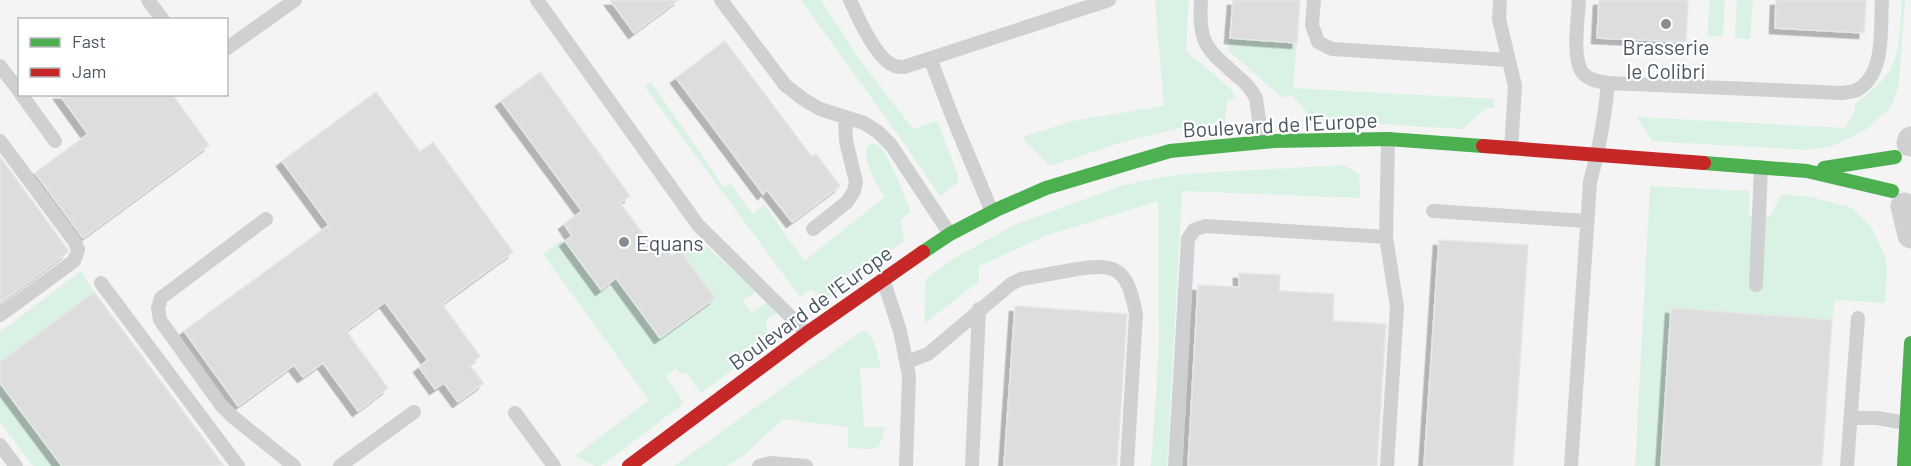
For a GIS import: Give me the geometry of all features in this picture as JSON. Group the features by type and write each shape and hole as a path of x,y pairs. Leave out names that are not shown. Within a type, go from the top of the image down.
{"street":[{"name":"Boulevard de l'Europe","path":"629,466 807,333 950,234 1046,188 1170,152 1262,142 1388,139 1807,171 1902,171"},
{"name":"Boulevard de l'Europe","path":"1807,171 1902,171"},
{"path":"1902,171 1911,235"},
{"path":"1904,466 1911,344"}],"lane":[{"path":"148,0 162,18"},
{"path":"228,48 295,0"},
{"path":"537,0 698,225 807,333"},
{"path":"721,0 785,85 820,109 864,123 891,144 950,234"},
{"path":"850,0 858,19 877,51 893,66 904,67 1109,0"},
{"path":"1201,0 1199,23 1202,36 1208,49 1253,92 1256,98 1262,142"},
{"path":"1314,0 1312,25 1318,42 1332,49 1509,60"},
{"path":"1500,0 1499,19 1515,86 1511,149"},
{"path":"1578,0 1577,59 1582,72 1593,80 1608,84 1843,93 1857,89 1872,75 1878,61 1882,0"},
{"path":"930,58 992,213"},
{"path":"0,66 18,90"},
{"path":"1571,466 1590,182 1598,154 1608,84"},
{"path":"22,96 55,141"},
{"path":"813,229 847,202 854,191 856,182 846,141 845,117"},
{"path":"1387,466 1397,307 1386,237 1388,139"},
{"path":"0,141 75,242 78,250 74,261 0,315"},
{"path":"1756,285 1761,167"},
{"path":"1433,211 1587,221"},
{"path":"266,219 161,298 158,308 160,320 221,405 294,466"},
{"path":"1175,466 1188,239 1194,230 1205,226 1386,237"},
{"path":"907,362 928,354 979,309 1021,279 1092,267 1105,266 1116,270 1125,280 1132,294 1136,314 1127,466"},
{"path":"883,279 909,376 906,466"},
{"path":"101,283 238,466"},
{"path":"972,466 979,309"},
{"path":"1847,466 1858,318"},
{"path":"340,466 414,412"},
{"path":"515,413 554,466"},
{"path":"1851,418 1876,418 1906,423"},
{"path":"0,445 16,466"},
{"path":"759,466 771,463 806,466"}],"green space":[{"path":"801,0 821,0 859,59 913,129 937,121 958,175 957,183 940,196"},
{"path":"1155,0 1189,0 1186,51 1230,88 1236,99 1227,100 1225,124 1176,129 1123,142 1050,166 1022,137 1073,121 1164,106"},
{"path":"1710,0 1725,0 1723,37 1707,36"},
{"path":"1737,0 1753,0 1750,39 1735,38"},
{"path":"1902,0 1905,0 1899,85 1891,107 1864,131 1832,146 1806,150 1652,141 1637,117 1845,128 1855,111 1855,104 1881,82 1892,66 1899,42"},
{"path":"1230,38 1297,43 1293,88 1494,99 1494,108 1486,108 1463,129 1314,120 1292,96 1281,97 1228,50"},
{"path":"651,82 724,187 730,183 753,214 764,204 804,261 885,197 871,173 867,159 867,146 871,144 876,144 886,155 911,212 901,219 904,241 827,299 810,289 800,297 645,87"},
{"path":"1344,165 1359,174 1360,198 1182,191 1167,466 1151,466 1159,345 1158,201 1045,236 979,266 979,281 925,323 926,279 951,260 1014,225 1124,185 1180,174"},
{"path":"1650,186 1749,191 1749,216 1770,217 1782,194 1811,197 1852,208 1872,228 1884,253 1887,269 1885,303 1835,300 1832,320 1661,466 1635,466"},
{"path":"560,241 565,241 601,290 616,278 661,338 715,298 680,250 693,243 702,243 756,291 743,301 752,313 767,302 777,313 766,320 768,343 701,393 686,372 681,375 676,368 666,376 684,403 601,466 595,466 575,456 649,400 543,254"},
{"path":"81,271 94,292 0,362 0,332"},
{"path":"863,330 873,341 881,368 860,368 864,427 885,427 878,446 869,449 848,447 848,427 783,419 744,455 727,466 674,466"},
{"path":"0,383 62,466 33,466 0,422"}],"building":[{"path":"610,0 678,0 634,33"},
{"path":"1233,0 1300,0 1297,43 1230,38"},
{"path":"1599,0 1688,0 1686,42 1597,38"},
{"path":"1776,0 1866,0 1864,33 1775,28"},
{"path":"725,41 812,157 816,154 840,186 792,222 767,190 763,194 676,78"},
{"path":"540,72 630,196 620,203 655,250 663,244 672,256 680,250 715,298 660,338 616,278 601,290 565,241 572,236 564,224 582,211 501,101"},
{"path":"376,92 420,152 433,142 513,252 442,304 480,356 469,365 484,383 458,402 444,383 435,389 419,367 428,360 385,302 346,331 388,388 358,411 323,363 303,377 294,365 238,406 184,331 329,225 282,161"},
{"path":"60,96 173,96 209,145 83,238 35,173 88,134"},
{"path":"0,157 68,250 0,303"},
{"path":"1439,240 1528,245 1513,466 1424,466"},
{"path":"1239,273 1280,275 1279,291 1334,294 1333,321 1386,324 1377,466 1188,466 1198,285 1239,287"},
{"path":"94,292 224,466 62,466 0,383 0,362"},
{"path":"1015,306 1127,314 1117,466 1004,466"},
{"path":"1671,308 1832,320 1822,466 1661,466"}],"traffic: fast":[{"path":"923,252 950,234 998,209 1046,188 1170,151 1274,141 1388,139 1483,146"},
{"path":"1824,168 1895,157"},
{"path":"1704,163 1807,171 1892,191"},
{"path":"1904,466 1911,343"}],"traffic: jam":[{"path":"1483,146 1704,163"},
{"path":"629,466 807,333 923,252"}],"place":[{"name":"Brasserie le Colibri","path":"1666,24"},
{"name":"Equans","path":"624,242"}]}
